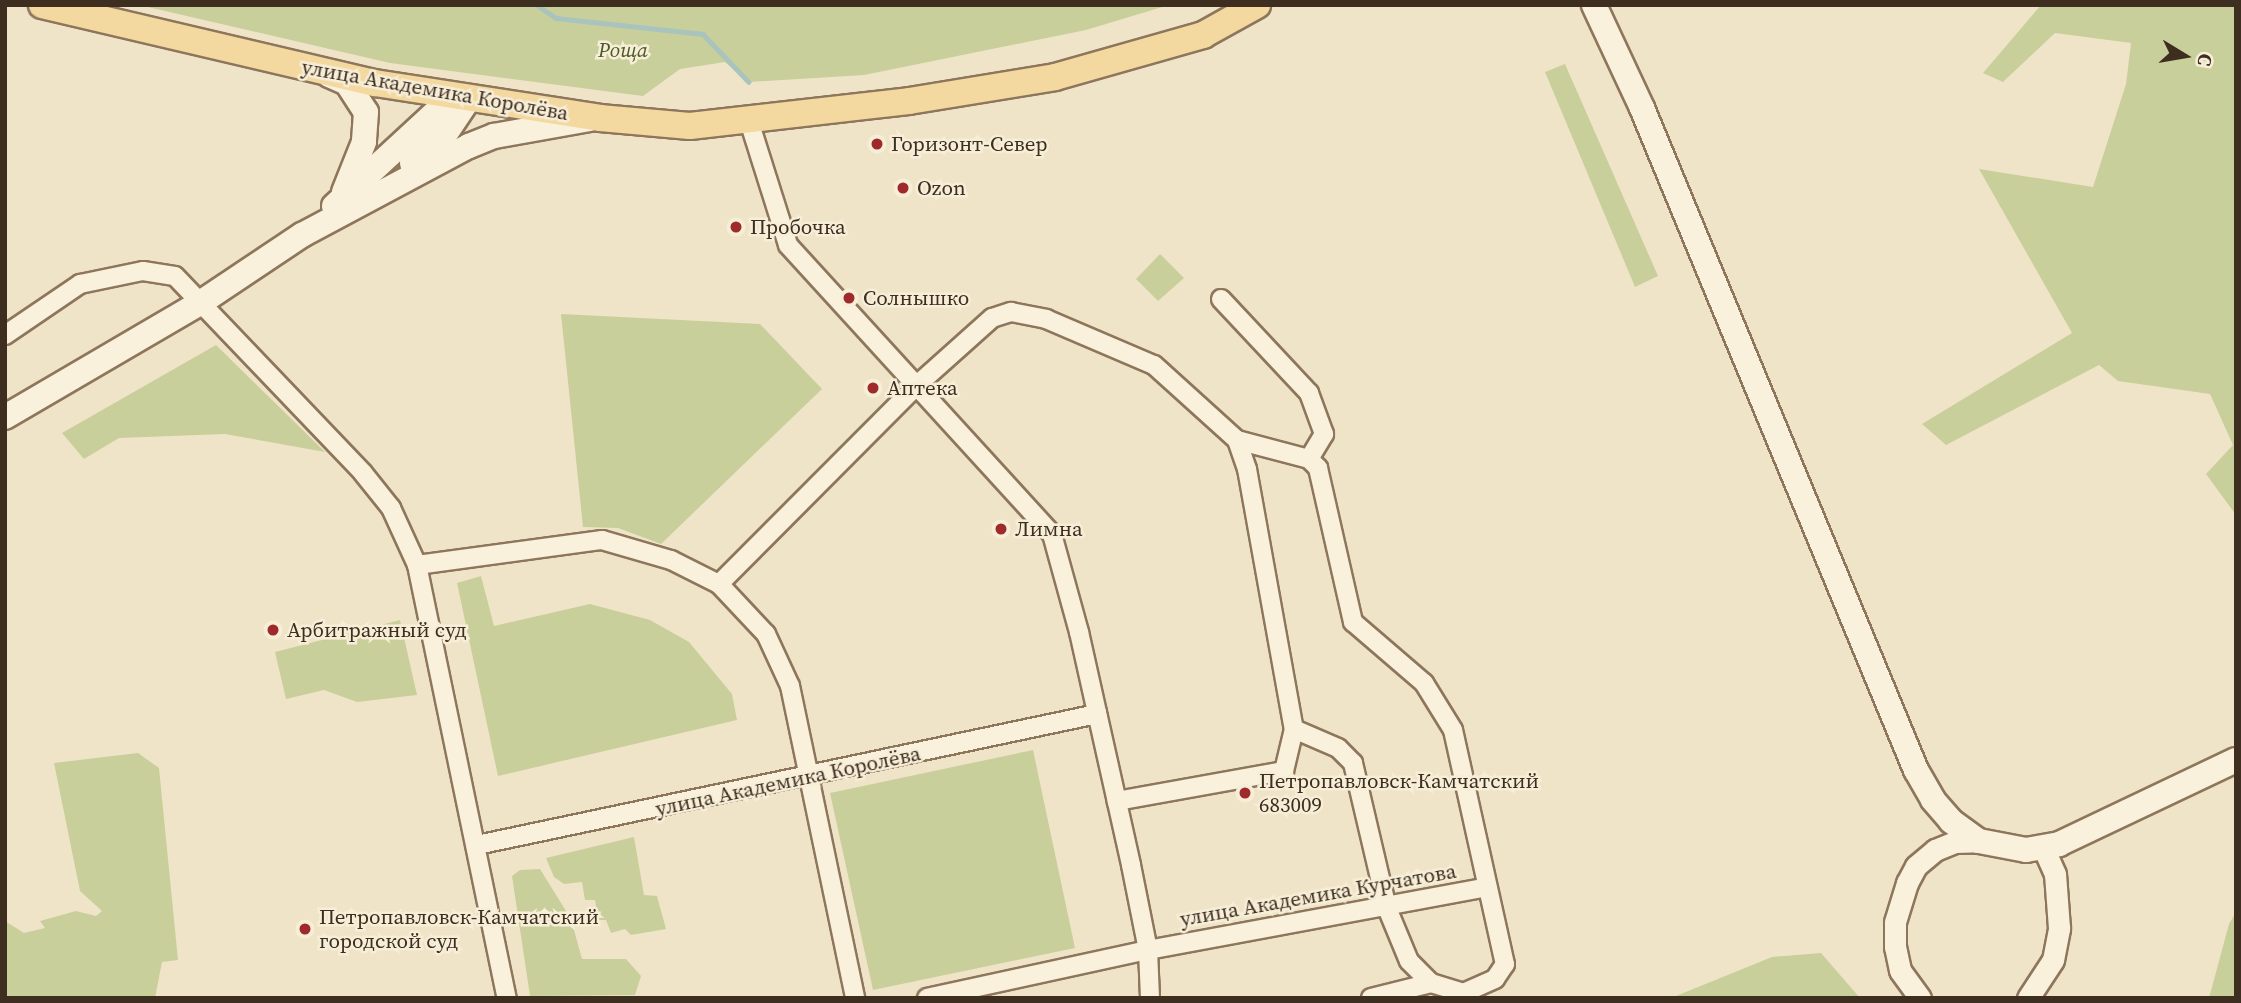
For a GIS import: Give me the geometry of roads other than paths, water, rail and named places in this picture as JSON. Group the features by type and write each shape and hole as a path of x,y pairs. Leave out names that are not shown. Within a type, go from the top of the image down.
{"main road":[{"name":"улица Академика Королёва","path":"42,5 326,73 460,98 600,118 690,126 749,121 1055,77 1203,35 1258,5"},
{"path":"1594,5 1642,108 1916,770 1951,821 1979,841 2009,849 2043,847 2236,760"},
{"path":"326,73 346,83 366,112 364,142 341,199"},
{"path":"368,199 444,136 460,98"},
{"path":"302,235 460,98"},
{"path":"5,417 200,303 302,235 368,199 494,136 600,118"}],"street":[{"path":"749,121 788,245 1052,534 1117,801 1148,950 1150,998"},
{"path":"5,335 79,284 113,274 143,271 175,276 363,473 396,517 417,565 507,998"},
{"path":"719,584 916,386 992,318 1011,312 1046,319 1154,365 1237,440 1309,459 1324,433 1309,393 1221,299"},
{"path":"1117,801 1284,771 1294,729 1247,469 1237,440"},
{"name":"улица Академика Курчатова","path":"927,998 1148,950 1387,908 1488,887 1453,730 1424,683 1353,622 1318,468 1309,459"},
{"path":"417,565 603,540 671,560 719,584 771,645 790,686 855,998"},
{"name":"улица Академика Королёва","path":"477,845 808,778 1097,714"},
{"path":"1294,729 1338,748 1353,763 1387,908 1409,961 1431,983 1464,993 1495,979 1505,964 1488,887"},
{"path":"1920,998 1900,970 1895,947 1895,922 1903,892 1916,866 1935,849 1955,842 1979,841"},
{"path":"2028,998 2053,960 2059,928 2055,874 2043,847"},
{"path":"1371,998 1431,983"}],"waterway":[{"path":"537,5 556,18 703,34 749,82"}],"place":[{"name":"Горизонт-Север","path":"877,144"},
{"name":"Ozon","path":"903,188"},
{"name":"Пробочка","path":"736,227"},
{"name":"Солнышко","path":"849,298"},
{"name":"Аптека","path":"873,388"},
{"name":"Лимна","path":"1001,529"},
{"name":"Арбитражный суд","path":"273,630"},
{"name":"Петропавловск-Камчатский 683009","path":"1245,793"},
{"name":"Петропавловск-Камчатский городской суд","path":"305,929"}],"park label":[{"name":"Роща","path":"623,50"}]}
